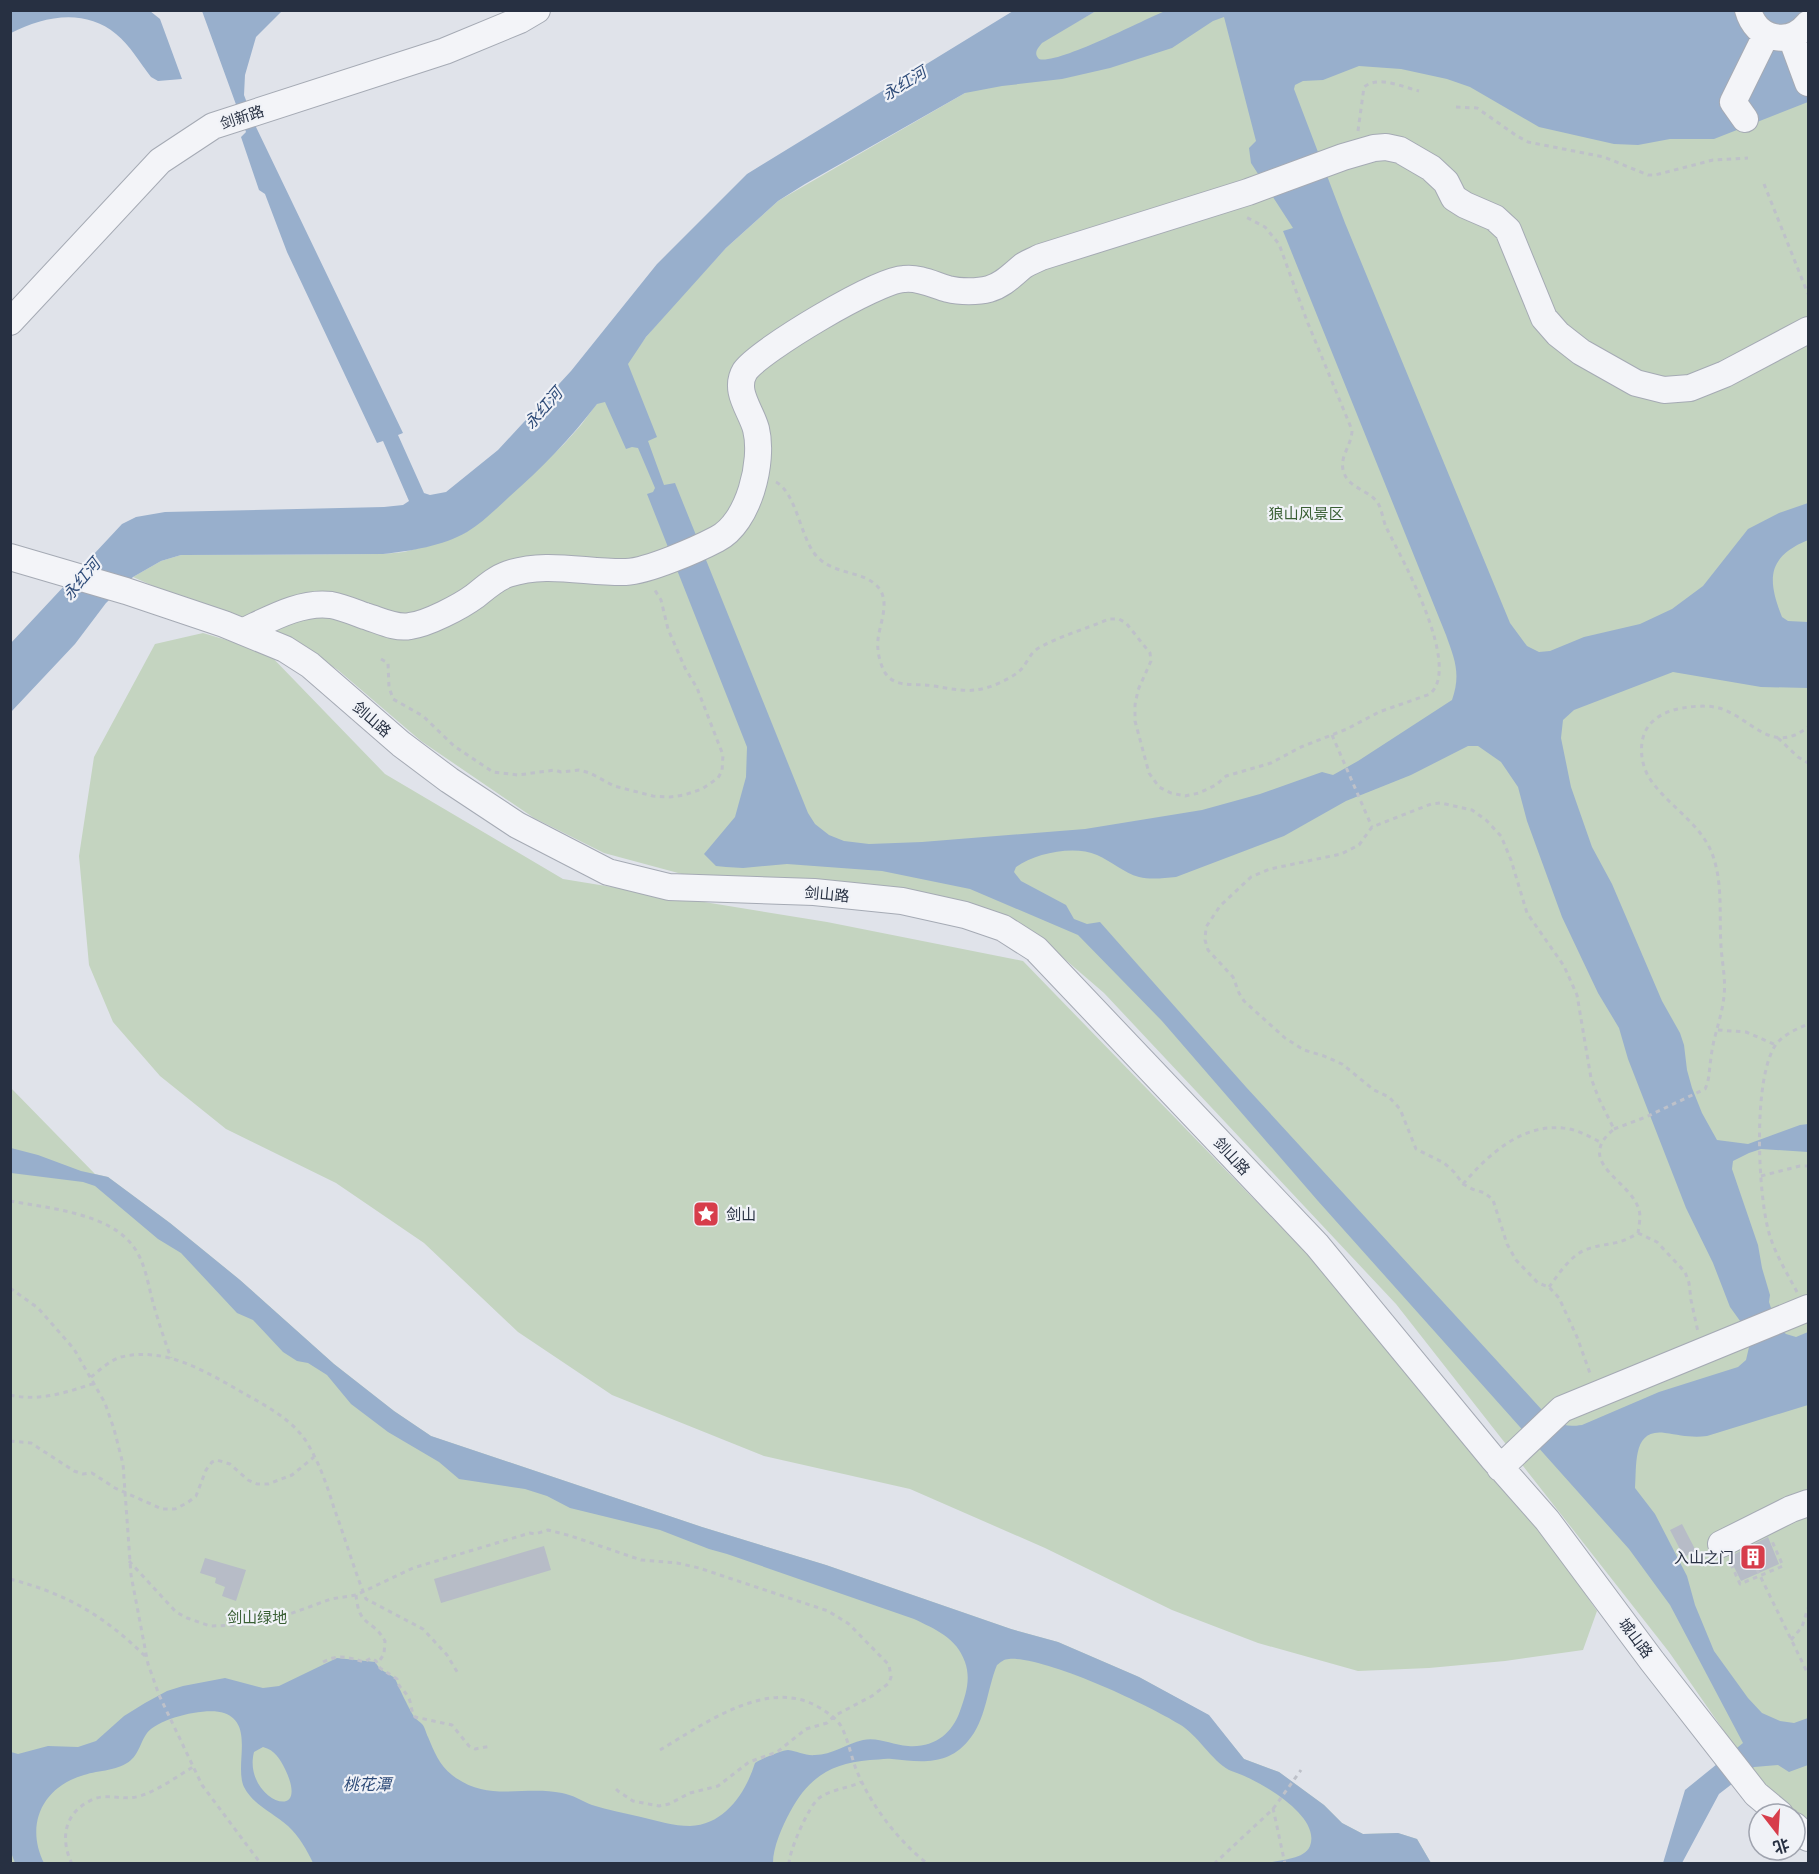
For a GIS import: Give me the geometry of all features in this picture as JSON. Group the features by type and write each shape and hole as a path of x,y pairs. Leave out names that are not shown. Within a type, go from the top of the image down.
{"street":[{"name":"剑新路","path":"10,322 160,161 204,131 213,126 445,51 520,20 537,10"},
{"path":"1748,10 1752,23 1766,35 1782,39 1800,30 1809,83"},
{"path":"1745,119 1732,102 1766,35"},
{"path":"243,631 298,608 320,604 333,605 399,627 411,626 444,614 505,575 530,567 628,572 653,565 718,539 727,533 739,518 749,498 754,477 758,447 756,429 741,392 741,380 747,368 795,333 843,304 903,278 920,280 952,290 988,289 1001,284 1025,264 1041,256 1248,192 1374,148 1400,150 1431,168 1446,182 1454,198 1465,206 1496,218 1508,230 1544,318 1558,334 1581,352 1636,383 1664,390 1690,388 1725,374 1809,330"},
{"name":"剑山路","path":"10,557 126,591 243,631 285,649 310,665 401,744 478,799 526,829 608,872 669,887 814,892 902,901 965,915 1003,928 1036,948 1317,1245 1497,1464"},
{"path":"1497,1464 1519,1449 1562,1409 1803,1310"},
{"name":"城山路","path":"1497,1464 1547,1520 1756,1794 1766,1802"},
{"path":"1731,1540 1809,1503"}],"path":[{"path":"1349,155 1364,87 1370,82 1378,81 1419,91"},
{"path":"1456,107 1477,108 1528,141 1604,157 1648,175 1713,160 1748,158"},
{"path":"1764,184 1809,294"},
{"path":"754,477 773,480 781,485 790,497 807,541 815,555 824,563 836,570 869,580 879,588 884,602 877,648 885,672 894,681 905,685 975,690 1002,681 1019,672 1034,650 1109,619 1119,619 1126,623 1150,653 1151,661 1138,690 1134,720 1149,773 1159,787 1171,793 1185,796 1199,793 1216,785 1226,776 1271,763 1379,712 1430,694 1434,690 1439,675 1431,626 1378,504 1372,496 1351,484 1345,476 1342,460 1352,440 1352,430 1307,321 1279,244 1264,227 1240,213 1224,199"},
{"path":"381,659 388,663 389,687 393,699 423,716 454,746 493,772 518,775 545,770 561,772 579,770 634,793 670,797 702,789 718,778 722,771 723,755 697,688 668,629 653,565"},
{"path":"1549,1287 1574,1257 1585,1250 1614,1245 1638,1233 1640,1211 1634,1199 1604,1166 1600,1156 1602,1143 1614,1129 1646,1117 1705,1089 1709,1080 1711,1058 1725,994 1721,948 1721,897 1713,855 1704,838 1654,784 1646,772 1641,755 1643,739 1649,724 1668,711 1693,706 1718,708 1767,735 1778,738 1791,737 1809,727"},
{"path":"1332,735 1372,827"},
{"path":"1778,738 1798,757 1809,763"},
{"path":"1597,1394 1577,1337 1559,1298 1549,1287 1538,1283 1516,1260 1507,1244 1493,1200 1485,1193 1463,1184 1444,1163 1416,1149 1400,1109 1389,1097 1374,1090 1342,1064 1304,1050 1285,1038 1244,1000 1233,977 1208,950 1205,940 1206,927 1220,906 1251,877 1270,868 1341,854 1359,845 1372,827 1431,804 1441,803 1472,810 1486,820 1501,836 1527,913 1564,966 1577,995 1591,1078 1614,1129"},
{"path":"1803,1310 1774,1249 1762,1204 1760,1100 1763,1078 1776,1045 1790,1032 1809,1024"},
{"path":"1718,1030 1746,1032 1776,1045"},
{"path":"1463,1184 1487,1157 1504,1145 1544,1129 1563,1128 1581,1132 1602,1143"},
{"path":"1761,1176 1790,1168 1809,1166"},
{"path":"10,1201 77,1214 124,1236 133,1246 146,1274 153,1305 171,1358"},
{"path":"1638,1233 1658,1242 1685,1272 1702,1351"},
{"path":"10,1288 38,1308 74,1349 95,1383 114,1429 123,1464 129,1561 147,1658 157,1689 193,1767 218,1808 261,1863"},
{"path":"91,1377 121,1357 148,1355 171,1358 202,1369 276,1411 298,1431 315,1456 366,1599 423,1629 447,1655 459,1675"},
{"path":"10,1395 49,1396 95,1383"},
{"path":"10,1441 31,1443 74,1471 83,1474 92,1473 107,1484 162,1509 175,1509 196,1496 206,1470 212,1462 218,1460 230,1464 248,1480 257,1484 268,1484 292,1475 314,1457"},
{"path":"1731,1540 1740,1584 1783,1566 1764,1523"},
{"path":"129,1561 176,1612 199,1624 242,1625 276,1619 331,1599 357,1595 413,1568 530,1533 535,1534 548,1530 641,1560 676,1563 699,1568 828,1611 849,1624 889,1665 891,1677 889,1683 872,1696 833,1717 827,1723 806,1729 777,1752 749,1762 718,1786 690,1793 669,1804 659,1806 641,1803 624,1796 614,1786"},
{"path":"1731,1540 1760,1575 1809,1674"},
{"path":"10,1579 63,1596 109,1623 147,1658"},
{"path":"357,1595 360,1615 385,1641 384,1654 378,1663"},
{"path":"1791,1640 1802,1627 1809,1608"},
{"path":"323,1662 338,1656 364,1662 371,1658 380,1668 397,1679 398,1685 409,1697 411,1712 415,1717 452,1725 474,1749 491,1746"},
{"path":"660,1750 712,1719 749,1703 783,1697 806,1701 833,1717 841,1727 856,1768 873,1802 922,1863"},
{"path":"72,1863 66,1852 64,1835 69,1821 78,1808 97,1798 129,1799 140,1796 155,1790 193,1767"},
{"path":"1214,1863 1273,1808 1300,1770"},
{"path":"789,1863 792,1849 812,1806 818,1799 861,1782"},
{"path":"1273,1808 1285,1863"},
{"path":"919,1857 928,1863"}],"green space":[{"name":"狼山风景区","path":"1096,11 1808,11 1808,1827 1807,1802 1781,1802 1754,1774 1669,1652 1396,1304 1104,993 1046,943 997,914 693,877 604,853 534,818 421,741 338,670 269,627 178,597 133,577 161,561 181,555 383,554 404,552 442,542 466,532 491,513 564,444 674,304 726,248 778,201 965,93 1050,37"},
{"name":"剑山","path":"203,633 267,652 385,774 563,879 827,922 1023,961 1312,1259 1476,1457 1545,1536 1597,1611 1583,1650 1505,1661 1429,1668 1358,1671 1258,1643 1172,1610 1045,1548 910,1489 764,1456 612,1395 518,1332 424,1243 336,1183 226,1129 160,1076 113,1022 89,965 79,856 94,757 155,644"},
{"name":"剑山绿地","path":"10,1087 95,1174 108,1177 170,1223 240,1280 334,1364 394,1411 431,1436 702,1527 826,1565 1011,1629 1058,1642 1139,1677 1208,1715 1244,1759 1279,1772 1324,1805 1342,1823 1363,1834 1398,1833 1417,1839 1431,1863 11,1863"}],"water":[{"path":"11,10 150,11 160,19 182,79 158,81 151,77 121,38 91,20 64,17 51,19 11,33"},
{"name":"永红河","path":"202,11 282,11 256,37 245,75 244,95 256,127 403,433 398,435 424,493 430,495 446,492 498,450 571,371 657,264 747,174 1013,11 1096,11 1042,43 1036,55 1039,59 1049,59 1081,49 1165,11 1808,11 1808,102 1714,139 1670,139 1638,145 1614,144 1539,127 1470,87 1447,79 1401,69 1359,66 1323,80 1303,81 1295,85 1294,89 1345,223 1510,623 1527,646 1539,652 1550,651 1584,637 1640,624 1672,609 1703,586 1748,529 1779,513 1808,503 1808,540 1794,547 1778,562 1773,580 1782,617 1788,621 1808,622 1808,688 1761,687 1673,672 1574,710 1563,720 1561,738 1571,787 1592,847 1612,884 1662,1001 1680,1033 1692,1088 1702,1113 1717,1140 1748,1144 1808,1124 1808,1152 1761,1149 1733,1161 1732,1169 1758,1245 1770,1295 1769,1302 1780,1329 1796,1337 1808,1332 1808,1405 1707,1436 1654,1433 1647,1436 1638,1450 1635,1488 1655,1514 1687,1576 1695,1605 1714,1651 1748,1698 1762,1713 1780,1721 1794,1723 1808,1718 1808,1765 1789,1772 1778,1765 1754,1767 1719,1794 1682,1863 1663,1863 1685,1790 1743,1743 1670,1605 1629,1549 1318,1201 1162,1021 1078,935 970,889 882,871 787,864 743,868 716,866 704,854 735,817 746,777 747,747 647,494 653,492 655,488 638,448 626,449 605,402 597,404 555,453 489,516 467,532 448,541 383,554 181,555 161,561 133,577 106,603 75,644 11,712 10,644 122,524 136,517 165,512 384,507 403,505 409,501 383,441 377,443 287,252 265,194 259,190 241,137 246,132","holes":["1224,17 1256,141 1249,148 1251,163 1293,228 1283,231 1446,635 1456,667 1455,691 1452,700 1333,775 1322,772 1260,794 1202,810 1085,829 922,842 869,844 844,841 829,835 815,824 808,813 675,483 664,485 648,441 657,437 628,364 646,337 726,248 778,201 805,184 965,93 1062,79 1110,68 1172,48 1213,21","1468,746 1478,746 1501,762 1518,787 1527,821 1562,917 1598,993 1619,1028 1628,1059 1686,1208 1713,1263 1730,1307 1743,1325 1750,1343 1746,1360 1738,1367 1659,1392 1582,1425 1560,1424 1542,1410 1246,1087 1100,922 1087,924 1074,919 1066,905 1021,881 1014,872 1016,867 1024,862 1044,854 1077,851 1097,855 1139,877 1153,879 1176,877 1284,836 1346,801 1411,775"]},
{"name":"桃花潭","path":"11,1148 81,1171 108,1177 170,1223 240,1280 334,1364 394,1411 431,1436 702,1527 826,1565 1011,1629 1058,1642 1139,1677 1209,1715 1244,1759 1279,1772 1324,1805 1342,1823 1363,1834 1398,1833 1417,1839 1431,1863 1269,1863 1303,1854 1310,1846 1311,1835 1307,1824 1288,1803 1252,1779 1223,1766 1186,1728 1164,1715 1070,1673 1025,1660 1009,1659 997,1665 979,1724 960,1749 951,1755 933,1760 887,1759 856,1762 822,1774 805,1790 790,1812 776,1844 773,1863 313,1863 292,1830 258,1804 244,1787 239,1726 233,1718 224,1713 206,1711 172,1718 153,1728 147,1733 136,1754 126,1764 84,1775 57,1788 41,1809 37,1822 36,1835 44,1863 15,1863 10,1850 11,1752 18,1754 48,1746 78,1747 96,1741 124,1716 167,1691 183,1686 225,1678 263,1688 279,1686 337,1658 375,1662 380,1669 395,1678 410,1710 424,1727 440,1762 452,1775 465,1783 492,1791 562,1793 592,1805 666,1823 690,1826 714,1820 724,1813 740,1795 755,1763 776,1753 788,1750 808,1755 821,1755 869,1739 908,1746 934,1742 947,1733 957,1719 968,1680 965,1662 951,1640 914,1619 660,1530 570,1508 547,1496 525,1489 459,1479 439,1462 388,1432 351,1404 327,1375 308,1363 297,1361 283,1352 253,1320 237,1313 181,1253 158,1239 95,1186 83,1182 11,1173","holes":["263,1747 281,1762 291,1787 290,1797 284,1802 266,1793 258,1783 253,1769 254,1752"]}],"building":[{"path":"1682,1524 1696,1551 1684,1557 1670,1530"},
{"name":"入山之门","path":"1768,1537 1779,1564 1741,1581 1729,1557"},
{"path":"544,1546 551,1570 441,1603 434,1579"},
{"path":"205,1558 246,1570 236,1601 222,1596 225,1587 215,1583 216,1578 200,1573"}],"place":[{"name":"剑山","path":"706,1214"},
{"name":"入山之门","path":"1753,1557"}]}
